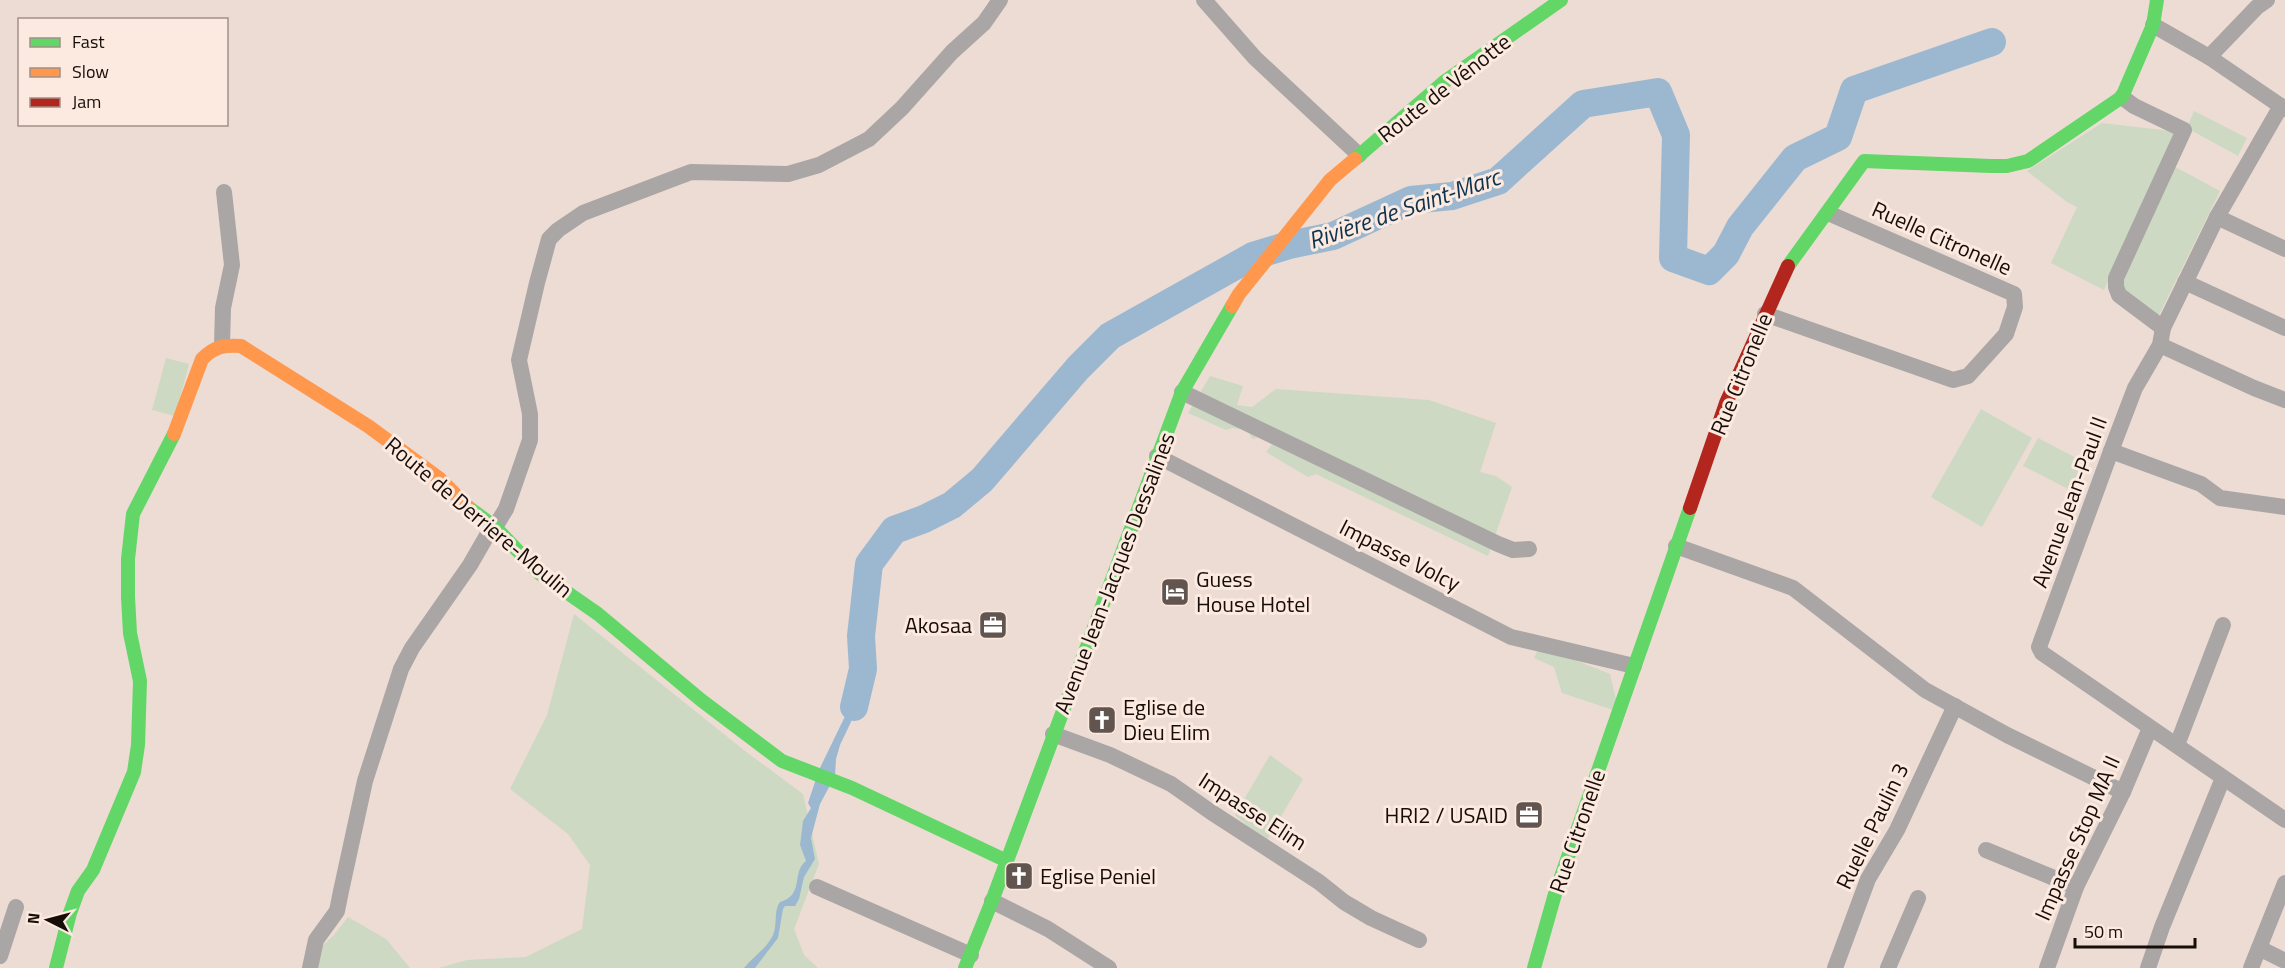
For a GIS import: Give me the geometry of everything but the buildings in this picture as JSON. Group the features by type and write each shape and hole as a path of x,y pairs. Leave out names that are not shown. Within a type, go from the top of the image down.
{"street":[{"path":"310,968 316,940 340,905 365,781 401,669 412,648 465,574 506,509 530,440 530,414 519,360 549,239 583,213 691,172 788,174 819,165 869,139 902,108 952,52 984,23 1000,0"},
{"path":"1204,0 1255,58 1359,156"},
{"name":"Route de Vénotte","path":"1310,203 1330,180 1444,82 1561,0"},
{"path":"2157,0 2152,25 2122,97 2134,106 2184,130 2116,278 2116,287 2119,295 2162,337 2253,388 2285,400"},
{"path":"2209,57 2257,7 2267,0"},
{"path":"2152,25 2209,57 2283,108"},
{"name":"Rue Citronelle","path":"1534,968 1555,894 1726,403 1785,270 1864,161 2007,166 2028,161 2122,97"},
{"name":"Avenue Jean-Paul II","path":"2283,108 2217,218 2185,282 2162,337 2135,388 2039,647 2042,653 2285,820"},
{"path":"56,968 78,891 93,870 134,772 138,745 140,681 130,633 128,597 128,559 133,514 176,431 202,359 210,351 222,345 223,308 232,265 224,192"},
{"name":"Avenue Jean-Jacques Dessalines","path":"968,962 1182,392 1239,294 1310,203"},
{"name":"Ruelle Citronelle","path":"1765,314 1953,381 1968,376 2006,334 2015,307 2014,294 1828,213"},
{"path":"2217,218 2285,249"},
{"path":"2185,282 2285,328"},
{"name":"Route de Derriere-Moulin","path":"222,345 241,346 368,426 440,479 466,505 494,526 539,573 598,614 700,700 774,755 795,767 852,788 1007,861"},
{"path":"1182,392 1498,544 1513,550 1529,549"},
{"path":"2111,451 2201,483 2220,498 2285,507"},
{"name":"Impasse Volcy","path":"1157,456 1511,637 1634,666"},
{"path":"1676,546 1793,588 1925,690 2007,735 2123,792"},
{"path":"2178,746 2223,625"},
{"name":"Ruelle Paulin 3","path":"1835,968 1868,879 1897,830 1955,705"},
{"name":"Impasse Stop MA II","path":"2047,968 2076,887 2123,792 2150,728"},
{"name":"Impasse Elim","path":"1053,734 1110,755 1171,784 1210,812 1319,882 1344,902 1371,918 1419,940"},
{"path":"2148,968 2162,927 2223,778"},
{"path":"1986,850 2076,887"},
{"path":"2251,968 2285,883"},
{"path":"817,887 968,962"},
{"path":"1888,968 1918,898"},
{"path":"992,901 1048,929 1109,968"},
{"path":"0,956 16,907"},
{"path":"2259,948 2285,961"},
{"path":"300,968 313,949"}],"green space":[{"path":"2194,111 2247,138 2238,156 2187,128"},
{"path":"2102,123 2180,132 2104,290 2051,263 2077,207 2027,171"},
{"path":"2166,162 2220,191 2153,327 2108,287"},
{"path":"166,358 189,364 175,416 152,410"},
{"path":"1210,376 1243,386 1237,405 1252,407 1276,389 1429,400 1496,423 1480,472 1496,476 1512,487 1488,556 1316,474 1308,477 1266,452 1277,438 1269,433 1253,439 1246,430 1233,428 1226,430 1188,413"},
{"path":"1981,409 2032,438 1982,527 1931,497"},
{"path":"2038,438 2086,463 2078,494 2023,466"},
{"path":"574,614 745,751 803,794 819,864 794,929 804,955 818,968 439,968 467,960 526,957 582,929 590,865 568,834 510,789 547,715"},
{"path":"1540,646 1610,674 1619,712 1562,693 1554,667 1534,658"},
{"path":"1270,755 1303,779 1266,842 1235,815"},
{"path":"348,917 386,939 410,968 316,968 319,949"}],"water":[{"path":"863,669 866,676 860,703 840,745 835,776 820,804 811,838 815,859 804,877 795,906 785,906 783,909 778,938 755,968 744,968 770,940 774,931 778,906 780,902 788,899 795,889 799,871 806,861 800,845 803,821 811,808 808,803 819,770 849,708"}],"waterway":[{"name":"Rivière de Saint-Marc","path":"854,707 863,669 861,636 869,564 894,530 952,505 982,480 1078,368 1110,336 1253,256 1289,245 1333,236 1411,200 1452,196 1498,181 1583,104 1658,92 1676,135 1673,258 1709,271 1726,254 1740,227 1795,158 1838,137 1854,90 1992,42"}],"traffic: fast":[{"path":"1355,159 1444,82 1561,0"},
{"path":"1788,266 1864,161 1991,166 2007,166 2028,161 2122,97 2153,25 2157,0"},
{"path":"965,968 1182,392 1232,306"},
{"path":"56,968 78,891 93,870 134,772 138,745 140,681 130,633 128,597 128,559 133,514 174,434"},
{"path":"468,507 495,527 539,573 598,614 701,700 782,761 852,788 1007,861"},
{"path":"1534,968 1555,894 1690,508"}],"traffic: slow":[{"path":"1232,306 1239,294 1330,180 1355,159"},
{"path":"174,434 202,359 220,347 241,346 368,426 440,479 468,507"}],"traffic: jam":[{"path":"1690,508 1726,403 1788,266"}],"place":[{"name":"Guess House Hotel","path":"1175,592"},
{"name":"Akosaa","path":"993,625"},
{"name":"Eglise de Dieu Elim","path":"1102,720"},
{"name":"HRI2 / USAID","path":"1529,815"},
{"name":"Eglise Peniel","path":"1019,876"}]}
